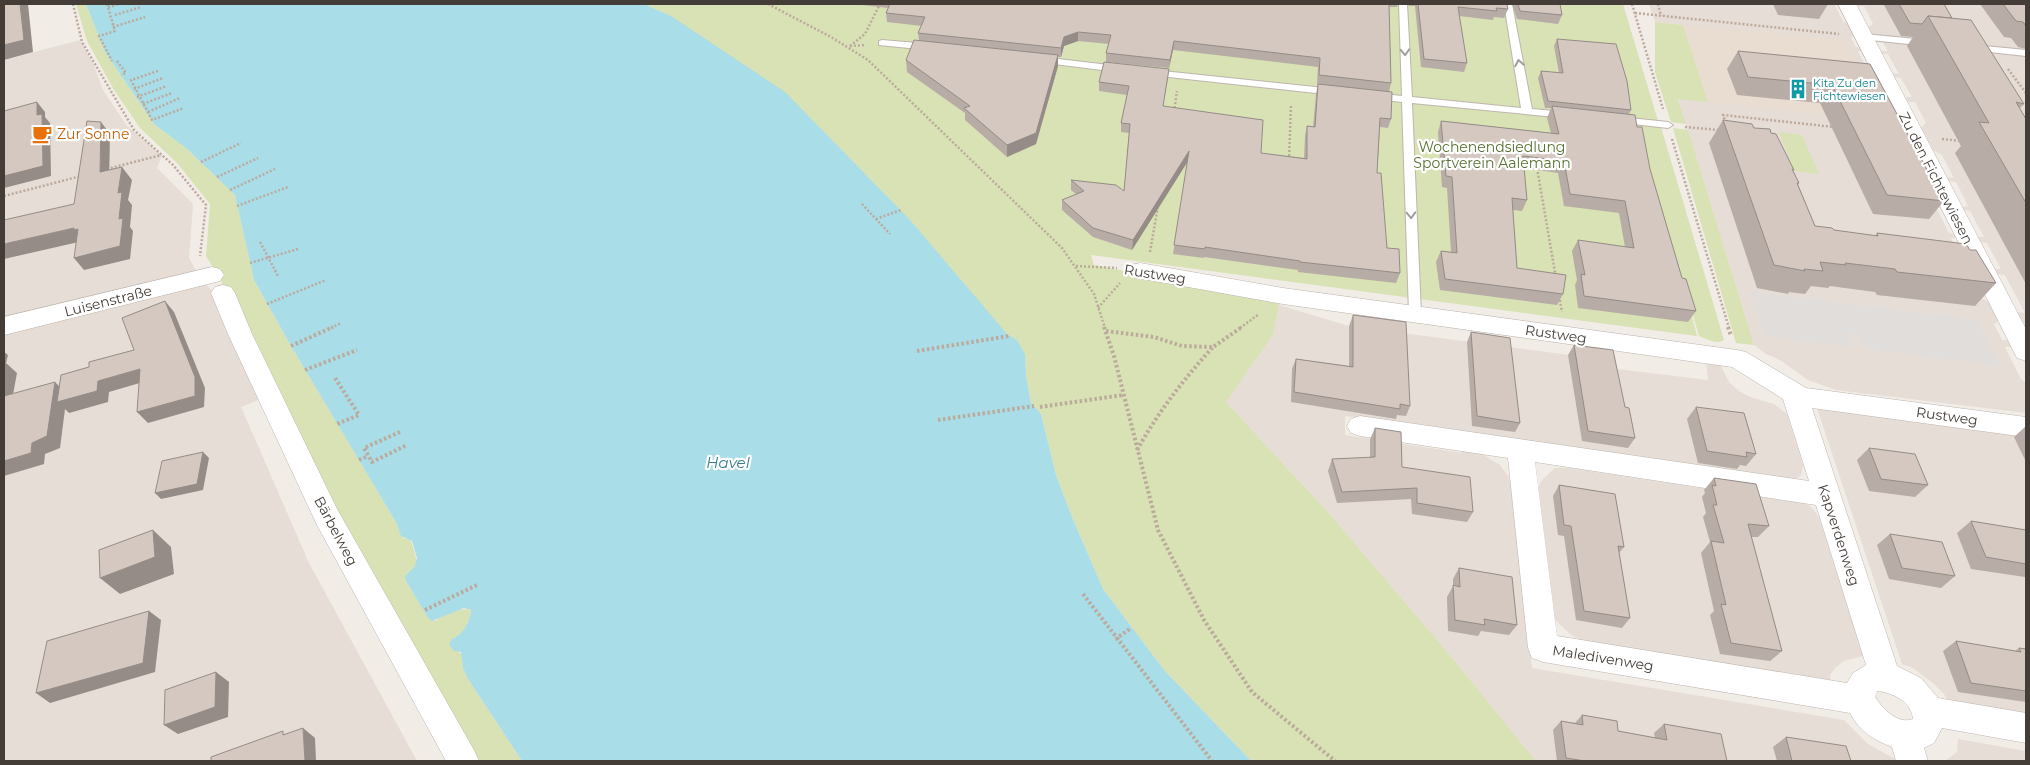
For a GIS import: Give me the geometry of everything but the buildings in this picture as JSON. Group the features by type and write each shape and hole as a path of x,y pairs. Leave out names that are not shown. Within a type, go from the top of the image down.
{"street":[{"name":"Zu den Fichtewiesen","path":"1848,4 2026,352"},
{"name":"Rustweg","path":"1143,271 1283,296 1737,359 1801,396 2026,427"},
{"name":"Luisenstraße","path":"4,326 217,284"},
{"name":"Bärbelweg","path":"217,284 330,522 463,761"},
{"name":"Kapverdenweg","path":"1794,393 1885,677"},
{"path":"1360,426 1826,495"},
{"name":"Maledivenweg","path":"1520,450 1543,648 1860,700"},
{"path":"1872,677 1885,677 1898,681 1911,689 1922,699 1928,711 1929,722 1925,730 1916,736 1908,748 1890,731 1876,722 1866,711 1860,700 1859,689 1864,681 1872,677"},
{"path":"1928,711 2026,728"}],"lane":[{"path":"1402,4 1415,314"},
{"path":"1508,4 1527,111"},
{"path":"1864,37 1941,45"},
{"path":"882,43 938,48"},
{"path":"1960,47 2026,53"},
{"path":"1033,59 1340,92"},
{"path":"1359,94 1574,116"},
{"path":"1612,119 1668,125"}],"path":[{"path":"72,4 82,42 134,130 173,164 206,205 200,256 217,284"},
{"path":"112,61 99,36 114,31 108,5 119,4"},
{"path":"768,4 811,24 850,46 868,60 1062,248 1076,266 1094,294 1106,331 1158,530 1204,620 1252,692 1335,761"},
{"path":"777,8 780,4"},
{"path":"850,46 865,34 880,4"},
{"path":"1632,4 1737,359"},
{"path":"1658,4 1661,16"},
{"path":"114,15 141,8"},
{"path":"1635,13 1864,37"},
{"path":"113,27 145,17"},
{"path":"1995,50 2026,93"},
{"path":"117,61 126,73 121,75"},
{"path":"158,71 131,80 137,97 152,120 184,108"},
{"path":"1173,116 1180,76"},
{"path":"134,89 163,78"},
{"path":"137,97 167,86"},
{"path":"1289,167 1292,87"},
{"path":"143,104 172,93"},
{"path":"148,112 180,98"},
{"path":"1729,131 1723,115 1838,127"},
{"path":"1668,125 1720,130"},
{"path":"1914,136 1970,142"},
{"path":"201,162 241,143"},
{"path":"106,169 162,155"},
{"path":"217,177 258,158"},
{"path":"1536,160 1566,335"},
{"path":"230,190 274,169"},
{"path":"4,196 88,174"},
{"path":"237,206 288,188"},
{"path":"862,204 890,234"},
{"path":"1098,308 1114,288 1143,271 1158,204"},
{"path":"876,219 901,210"},
{"path":"260,242 278,276"},
{"path":"250,263 298,249"},
{"name":"Rustweg","path":"1076,266 1143,271"},
{"path":"267,304 326,280"},
{"path":"1137,450 1154,420 1181,382 1213,347 1283,296"},
{"path":"291,346 340,323"},
{"path":"1106,331 1154,337 1182,346 1213,347"},
{"path":"917,351 1010,336"},
{"path":"305,370 357,350"},
{"path":"335,378 359,415 337,424"},
{"path":"1040,407 1123,395"},
{"path":"938,420 1034,406"},
{"path":"400,432 364,448 368,456 372,462 407,445"},
{"path":"359,460 368,456"},
{"path":"424,610 478,585"},
{"path":"1083,594 1212,761"},
{"path":"1131,628 1117,638 1212,761"}],"shaded area":[{"path":"1649,4 1834,4 1843,21 1850,25 1856,35 1851,38 1856,47 1862,48 1864,51 1858,51 1942,208 1936,207 1949,233 1956,235 1958,238 1951,238 1981,298 1992,304 2000,320 1994,324 2002,340 2010,340 2013,347 2005,347 2021,379 2026,383 2026,413 1836,390 1808,380 1780,360 1766,354 1754,345 1678,98 1708,101 1683,25 1655,22"},
{"path":"1857,4 2026,4 2026,326 2017,312 2025,313 2005,275 1997,274 1995,269 2001,269 1987,243 1981,242 1978,237 1984,237 1970,211 1964,210 1962,207 1968,206 1956,182 1949,181 1947,177 1954,178 1942,155 1933,150 1921,127 1926,123 1915,102 1908,102 1906,97 1912,97 1901,78 1895,77 1893,73 1899,74 1888,54 1882,54 1881,51 1888,51 1883,42 1874,38 1868,27 1873,24 1864,6 1858,6"},
{"path":"1683,25 1845,40 1886,121 1708,102"},
{"path":"80,40 94,65 103,90 127,126 162,155 157,168 193,204 189,258 199,276 211,290 261,399 241,407 309,563 417,761 4,761 4,60"},
{"path":"1751,292 1977,320 2001,366 1866,349 1860,335 1846,333 1851,347 1765,336"},
{"path":"1279,305 1349,326 1607,360 1609,368 1708,380 1706,359 1714,359 1721,366 1729,382 1740,392 1774,404 1787,414 1803,465 1801,475 1795,480 1780,481 1345,416 1345,435 1462,453 1462,447 1477,451 1500,465 1512,486 1532,668 1844,720 1868,744 1896,761 1536,761 1449,654 1327,511 1226,402 1273,335"},
{"path":"1815,402 2026,431 2026,716 1949,703 1944,694 1934,684 1913,668 1902,664"},
{"path":"1555,468 1569,468 1786,501 1803,501 1819,517 1863,656 1844,661 1835,668 1830,675 1831,684 1582,641 1570,634 1554,619 1538,491 1540,482"},
{"path":"1958,739 2026,751 2026,761 1945,761 1957,752"}],"green space":[{"path":"76,4 86,4 105,52 155,125 186,148 235,195 254,280 397,524 403,538 409,539 412,543 416,565 407,574 406,581 428,618 435,621 457,610 471,610 469,620 454,649 462,654 463,668 468,679 522,761 475,761 350,539 253,341 206,256 210,204 177,163 140,128 114,90 87,41"},
{"name":"Wochenendsiedlung Sportverein Aalemann","path":"644,4 1623,4 1658,121 1640,119 1661,127 1724,340 1715,342 1699,336 1682,277 1697,336 1091,255 1094,265 1150,276 1283,296 1279,305 1273,335 1226,402 1327,511 1449,654 1536,761 1251,761 1164,670 1103,589 1056,475 1041,414 1031,403 1026,376 1025,354 1017,340 1007,334 671,16"},
{"path":"1655,22 1683,25 1708,102 1678,99 1686,124 1671,122 1655,72"},
{"path":"1673,128 1688,130 1754,345 1736,343"},
{"path":"1779,132 1802,135 1819,174 1794,171"}],"water":[{"name":"Havel","path":"86,4 644,4 671,16 785,92 910,220 1007,334 1017,340 1025,354 1026,376 1031,403 1041,414 1056,475 1103,589 1164,670 1251,761 522,761 468,679 463,668 461,652 454,651 449,644 465,628 471,610 464,608 432,621 428,618 406,581 405,576 415,566 417,558 412,541 401,536 397,524 254,280 235,195 186,148 155,125 105,52"}],"place":[{"name":"Kita Zu den Fichtewiesen","path":"1798,89"},
{"name":"Zur Sonne","path":"42,134"}]}
